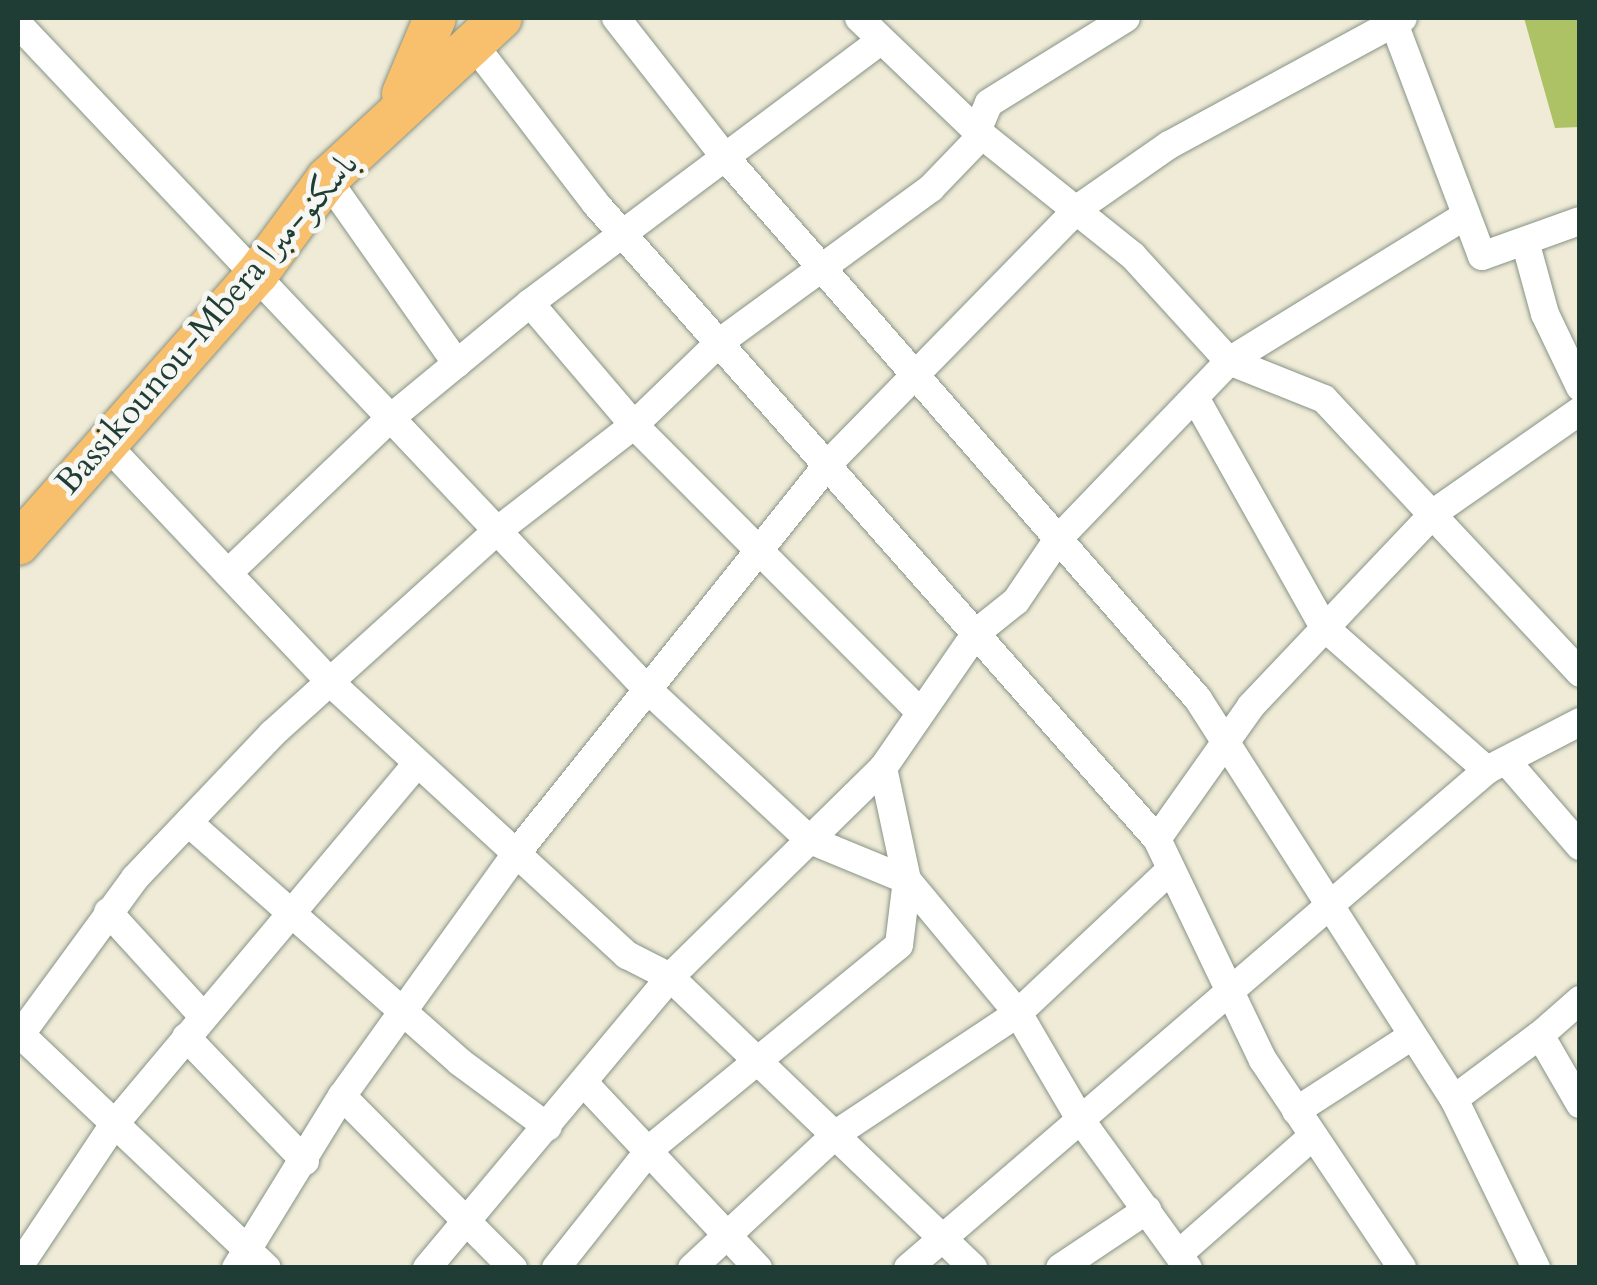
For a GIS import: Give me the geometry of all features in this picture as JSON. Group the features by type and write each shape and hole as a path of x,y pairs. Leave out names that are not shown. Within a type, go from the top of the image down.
{"main road":[{"name":"Bassikounou-Mbera باسكنو-مبرا","path":"399,103 434,18"},
{"name":"Bassikounou-Mbera باسكنو-مبرا","path":"18,544 258,273 327,179 399,103 486,30"}],"street":[{"path":"616,18 725,157 913,376 1156,644 1454,1099 1536,1268"},
{"path":"859,18 877,44 980,133 1080,207 1229,361 1324,399 1436,512 1580,673"},
{"path":"1126,18 990,103 980,133 931,188 720,342 634,425 492,534 189,823 108,912 18,1034 251,1262 342,1096 515,855 644,686 826,465 1080,207 1169,145 1396,19 1463,217 1482,256 1580,220"},
{"path":"18,24 258,273 386,422 644,686 810,840 908,880 1018,1012 1080,1119 1185,1260 1313,1136"},
{"path":"486,30 622,228 1157,839 1168,872 1230,994 1296,1110 1402,1268"},
{"path":"228,573 386,422 622,228 877,44"},
{"path":"327,179 456,364"},
{"path":"427,1268 463,1220 585,1084 670,976 883,768 918,710 976,632 1016,601 1058,539 1198,401 1229,361 1463,217"},
{"path":"1525,241 1575,371"},
{"path":"530,303 634,425 760,546 918,710"},
{"path":"1198,401 1324,628 1498,766 1580,846"},
{"path":"1157,839 1220,745 1324,628 1436,512 1580,411"},
{"path":"104,443 332,684 627,955 670,976 973,1268"},
{"path":"908,1268 1498,766 1580,722"},
{"path":"18,1268 24,1235 416,763"},
{"path":"556,1268 651,1148 754,1056 898,946 908,880 883,768"},
{"path":"189,823 404,1009 548,1127"},
{"path":"692,1268 723,1232 836,1134 1018,1012 1168,872"},
{"path":"108,912 194,1027 305,1161"},
{"path":"1454,1099 1580,1000"},
{"path":"1540,1035 1580,1104"},
{"path":"1296,1110 1412,1036"},
{"path":"585,1084 651,1148 758,1268"},
{"path":"342,1096 513,1268"},
{"path":"1060,1268 1148,1210"}],"green space":[{"path":"1524,18 1579,18 1579,127 1555,128"}]}
